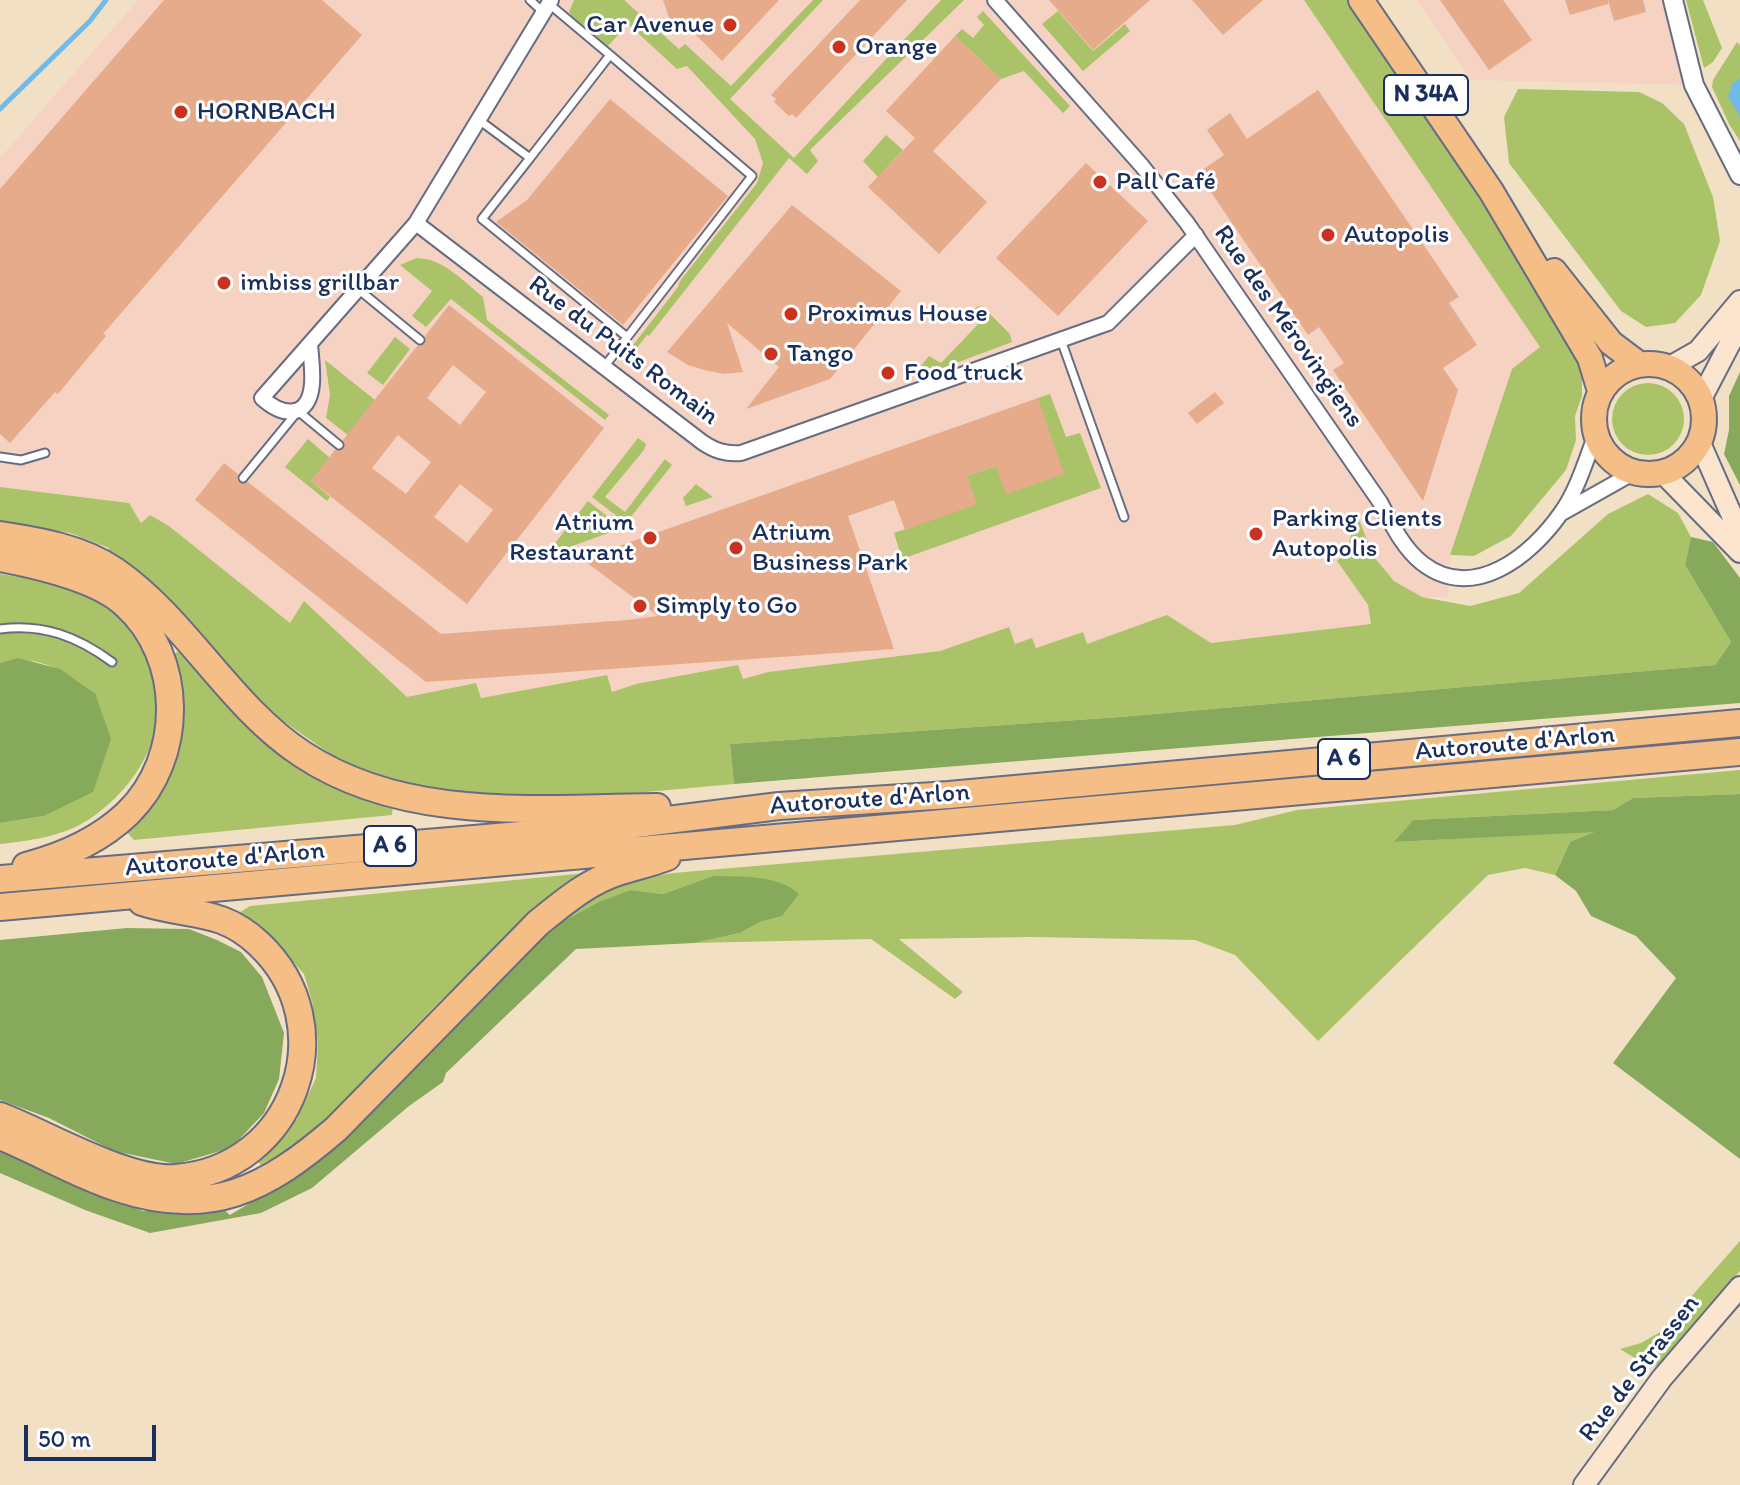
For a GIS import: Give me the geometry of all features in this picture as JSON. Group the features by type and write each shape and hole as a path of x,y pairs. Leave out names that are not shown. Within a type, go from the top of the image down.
{"highway":[{"name":"A 6","path":"0,535 64,547 115,571 161,611 262,721 302,754 355,780 419,799 487,809 779,806"},
{"name":"A 6","path":"0,545 64,547"},
{"path":"0,558 37,565 77,578 124,602 144,624 165,665 171,701 168,738 154,779 130,811 100,836 68,852 0,873"},
{"name":"Autoroute d'Arlon","path":"0,879 604,828 779,806 949,795 1740,723"},
{"name":"Autoroute d'Arlon","path":"0,907 1740,752"},
{"name":"A 6","path":"0,1136 117,1188 151,1197 180,1201 211,1200 253,1187 301,1159 336,1129 538,923 564,901 618,872 701,844"},
{"name":"A 6","path":"0,1116 135,1173 174,1179 228,1166 258,1145 283,1117 299,1079 302,1043 299,1007 285,975 259,944 233,924 210,915 160,908 123,896"}],"main road":[{"name":"N 34A","path":"1361,0 1491,191 1590,358 1600,391"},
{"name":"N 34A","path":"1491,191 1611,343 1639,364"},
{"path":"1668,368 1698,351 1740,301"},
{"path":"1701,399 1740,324"},
{"path":"1639,364 1668,368 1682,375 1701,399 1705,416 1700,443 1677,467 1662,472 1633,473 1610,459 1596,434 1593,419 1600,391 1624,370 1639,364"},
{"path":"1700,443 1740,534"},
{"path":"1662,472 1740,552"},
{"name":"Rue de Strassen","path":"1584,1485 1662,1378 1731,1303 1740,1287"}],"street":[{"name":"Rue des Mérovingiens","path":"995,0 1142,166 1196,235 1380,502 1394,529 1421,563 1439,573 1461,578 1483,577 1504,569 1523,555 1561,513 1596,434"},
{"path":"1673,0 1694,85 1740,175"},
{"path":"310,344 312,385 308,400 298,411 285,413 262,398 416,223 547,5"},
{"name":"Rue du Puits Romain","path":"416,223 714,450 741,453 1108,323 1196,235"},
{"name":"Rue des Mérovingiens","path":"1561,513 1633,473"}],"lane":[{"path":"530,0 547,5 752,176 604,367"},
{"path":"610,55 482,219 627,337"},
{"path":"477,119 530,158"},
{"path":"358,289 420,340"},
{"path":"1061,340 1124,517"},
{"path":"243,478 298,411 339,445"},
{"path":"0,457 21,460 45,453"},
{"path":"0,629 25,628 63,633 88,644 112,662"}],"shaded area":[{"path":"138,0 1304,0 1541,347 1450,555 1448,597 1422,597 1394,581 1374,557 1358,517 1346,554 1337,562 1368,605 1372,624 1211,643 1167,616 1087,644 1082,632 1035,649 1015,644 1009,627 940,651 768,672 743,680 737,665 636,684 612,692 606,675 480,698 475,683 407,698 305,602 290,623 169,526 150,515 141,523 129,503 0,487 0,158"},
{"path":"1417,0 1673,0 1694,85 1471,80"}],"green space":[{"path":"574,0 624,0 679,49 685,44 731,86 813,0 823,0 730,99 794,158 941,0 964,0 810,150 818,161 807,174 789,158 631,355 627,365 627,353 757,183 763,163 755,139 687,66 677,69 628,24 608,46 569,12"},
{"path":"1304,0 1349,0 1519,248 1578,357 1582,396 1575,416 1576,440 1566,470 1511,536 1474,556 1450,555 1512,369 1540,347"},
{"path":"1686,0 1703,0 1722,48 1713,62 1704,68"},
{"path":"983,11 1070,106 1063,113 1024,71 1001,79 955,36 962,29 973,38 984,25 977,17"},
{"path":"1058,11 1093,51 1125,24 1130,31 1083,71 1042,24"},
{"path":"1737,42 1740,45 1740,141 1712,87 1713,80"},
{"path":"1518,89 1639,92 1662,103 1684,124 1713,197 1720,241 1701,295 1675,323 1646,327 1621,311 1509,163 1504,117"},
{"path":"886,135 903,150 878,177 863,161"},
{"path":"417,258 436,262 483,297 487,320 609,415 605,420 451,299 426,327 412,316 432,291 400,265"},
{"path":"979,306 1010,334 1012,342 924,375 921,366 929,356 941,363 983,319 974,309"},
{"path":"395,337 410,349 383,385 367,373"},
{"path":"325,360 375,400 348,435 326,418 330,395"},
{"path":"1740,372 1740,485 1724,454 1729,430 1729,396"},
{"path":"1648,383 1668,389 1678,399 1684,419 1678,439 1668,449 1648,455 1628,449 1618,439 1612,419 1618,399 1628,389"},
{"path":"1050,394 1066,437 1080,433 1101,488 902,559 894,533 976,504 967,476 996,466 1038,398"},
{"path":"638,438 646,444 644,450 605,497 625,512 665,459 672,465 626,523 592,497"},
{"path":"308,439 330,458 311,481 330,497 327,501 285,467"},
{"path":"696,484 713,497 686,506 683,498"},
{"path":"0,487 129,503 141,523 150,515 169,526 290,623 304,601 407,697 476,683 481,698 607,675 612,692 636,684 738,665 743,679 768,672 940,651 1009,627 1015,644 1032,638 1036,648 1083,632 1087,644 1167,615 1211,643 1371,624 1368,605 1337,561 1346,553 1357,515 1374,557 1394,581 1422,597 1470,606 1519,593 1608,514 1648,494 1678,513 1691,537 1685,565 1731,642 1715,665 1120,717 730,744 734,784 635,793 495,796 381,778 336,758 276,716 106,555 109,548 70,533 0,521"},
{"path":"588,501 622,528 545,556"},
{"path":"1691,537 1713,542 1740,578 1740,703 734,784 730,744 1120,717 1715,665 1731,642 1685,565"},
{"path":"0,574 68,587 105,605 124,624 140,647 155,679 159,698 158,717 148,752 129,783 103,809 79,826 57,834 0,844 0,823 44,816 95,693 51,666 27,661 0,663"},
{"path":"181,649 246,718 393,803 392,815 134,840 126,831 141,815 172,656"},
{"path":"18,658 60,669 95,693 111,739 93,792 44,816 0,823 0,663"},
{"path":"1740,770 1740,794 1633,798 1613,810 1413,820 1395,842 1597,831 1570,842 1555,875 1525,868 1488,875 1318,1041 1235,955 1195,940 1031,937 899,939 963,992 955,999 871,939 694,943 740,933 760,922 781,916 713,876 663,894 631,890 548,930 596,894 628,880 673,873 1235,825 1297,810"},
{"path":"1740,794 1740,1159 1613,1063 1676,978 1636,936 1591,916 1576,891 1555,875 1570,842 1594,832 1394,842 1413,820 1613,810 1633,798"},
{"path":"586,873 468,974 330,1114 285,1150 261,1165 258,1162 297,1119 316,1078 318,1042 304,974 270,936 237,914 250,906"},
{"path":"713,876 770,880 799,894 782,916 760,922 740,933 694,943 576,949 446,1073 443,1082 409,1106 312,1188 261,1213 150,1233 85,1210 0,1173 0,1152 143,1211 223,1209 230,1215 308,1168 377,1106 548,930 599,902 631,890 663,894"},
{"path":"127,928 189,929 241,952 262,977 284,1033 279,1079 264,1113 231,1148 176,1164 114,1151 49,1118 0,1100 0,940"},
{"path":"1740,1241 1740,1271 1659,1365 1651,1368 1620,1349 1641,1343 1660,1332"}],"water":[{"path":"1740,78 1740,117 1728,96 1732,84"}],"building":[{"name":"HORNBACH","path":"164,0 322,0 362,35 103,334 106,336 58,394 55,392 10,443 0,434 0,189"},
{"name":"Car Avenue","path":"663,0 779,0 722,61 687,26 674,32"},
{"name":"Orange","path":"860,0 907,0 796,118 792,114 789,116 771,95"},
{"path":"1049,0 1150,0 1093,50"},
{"path":"1192,0 1263,0 1223,35"},
{"path":"1440,0 1503,0 1532,40 1489,70"},
{"path":"1565,0 1608,0 1608,4 1570,15"},
{"path":"1608,0 1643,0 1646,12 1614,21"},
{"path":"955,36 1001,79 933,151 987,202 939,254 868,187 915,138 886,111"},
{"name":"Autopolis","path":"1318,90 1459,297 1449,303 1477,345 1443,368 1458,390 1423,501 1333,370 1344,363 1319,327 1308,335 1198,173 1224,155 1207,130 1230,113 1247,139"},
{"path":"610,99 728,196 623,325 496,222 527,200"},
{"path":"1086,163 1148,221 1058,316 996,258"},
{"name":"Proximus House","path":"792,205 901,291 830,379 746,409 779,367 727,323 743,372 724,374 704,370 688,365 667,352"},
{"path":"449,305 604,428 467,604 311,481 335,450 344,448 343,440 417,346 425,343 425,336","holes":["453,365 486,392 460,425 427,398","398,435 431,462 406,494 372,468","460,484 493,510 467,543 434,517"]},
{"path":"1215,392 1224,403 1197,424 1188,413"},
{"name":"Atrium Business Park","path":"1038,398 1064,474 1006,494 996,466 967,476 977,504 905,530 894,500 848,516 894,649 426,682 195,500 224,463 238,474 240,483 248,482 441,634 627,620 658,616 582,559"}],"waterway":[{"path":"0,109 90,21 106,0"}],"place":[{"name":"Car Avenue","path":"730,25"},
{"name":"Orange","path":"839,47"},
{"name":"HORNBACH","path":"181,112"},
{"name":"Pall Café","path":"1100,182"},
{"name":"Autopolis","path":"1328,235"},
{"name":"imbiss grillbar","path":"224,283"},
{"name":"Proximus House","path":"791,314"},
{"name":"Tango","path":"771,354"},
{"name":"Food truck","path":"888,373"},
{"name":"Parking Clients Autopolis","path":"1256,534"},
{"name":"Atrium Restaurant","path":"650,538"},
{"name":"Atrium Business Park","path":"736,548"},
{"name":"Simply to Go","path":"640,606"}]}
